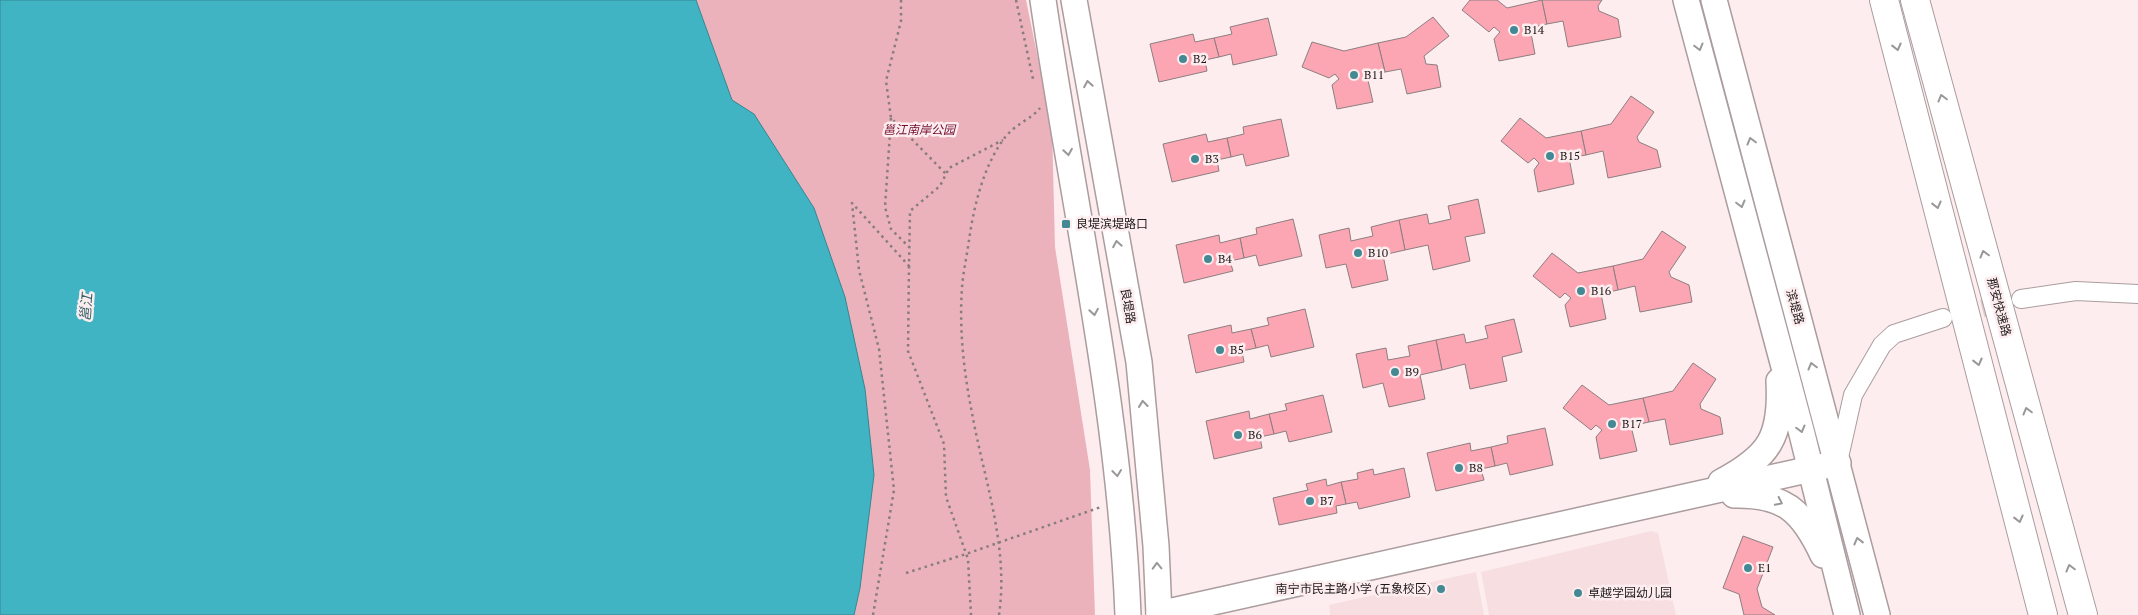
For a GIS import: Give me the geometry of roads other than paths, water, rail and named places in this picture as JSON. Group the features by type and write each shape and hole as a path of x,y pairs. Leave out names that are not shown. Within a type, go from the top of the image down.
{"highway":[{"path":"1884,0 2043,615"},
{"name":"那安快速路","path":"1915,0 2083,615"}],"street":[{"path":"1043,0 1103,367 1126,546 1128,615"},
{"name":"良堤路","path":"1074,0 1138,362 1156,546 1159,614"},
{"path":"1048,36 1078,31 1083,0"},
{"name":"滨堤路","path":"1686,0 1777,339 1845,605"},
{"name":"滨堤路","path":"1714,0 1877,615"},
{"path":"2021,299 2076,291 2138,294"},
{"path":"1159,614 1838,464 1853,395 1882,344 1894,334 1943,318"},
{"path":"1697,495 1746,468 1760,457 1770,442 1780,407 1777,339 1802,332"},
{"path":"1697,495 1755,495 1775,499 1790,508 1804,521 1816,540 1845,605 1870,588"}],"water":[{"name":"邕江","path":"0,0 696,0 732,100 754,114 814,208 845,297 865,389 874,475 860,588 854,615 0,615"}],"tunnel":[{"path":"1956,315 2008,302"}],"place":[{"name":"B14","path":"1514,30"},
{"name":"B2","path":"1183,59"},
{"name":"B11","path":"1354,75"},
{"name":"B15","path":"1550,156"},
{"name":"B3","path":"1195,159"},
{"name":"良堤滨堤路口","path":"1066,224"},
{"name":"B10","path":"1358,253"},
{"name":"B4","path":"1208,259"},
{"name":"B16","path":"1581,291"},
{"name":"B5","path":"1220,350"},
{"name":"B9","path":"1395,372"},
{"name":"B17","path":"1612,424"},
{"name":"B6","path":"1238,435"},
{"name":"B8","path":"1459,468"},
{"name":"B7","path":"1310,501"},
{"name":"E1","path":"1748,568"},
{"name":"南宁市民主路小学 (五象校区)","path":"1441,589"},
{"name":"卓越学园幼儿园","path":"1578,593"}],"park label":[{"name":"邕江南岸公园","path":"919,130"}]}
